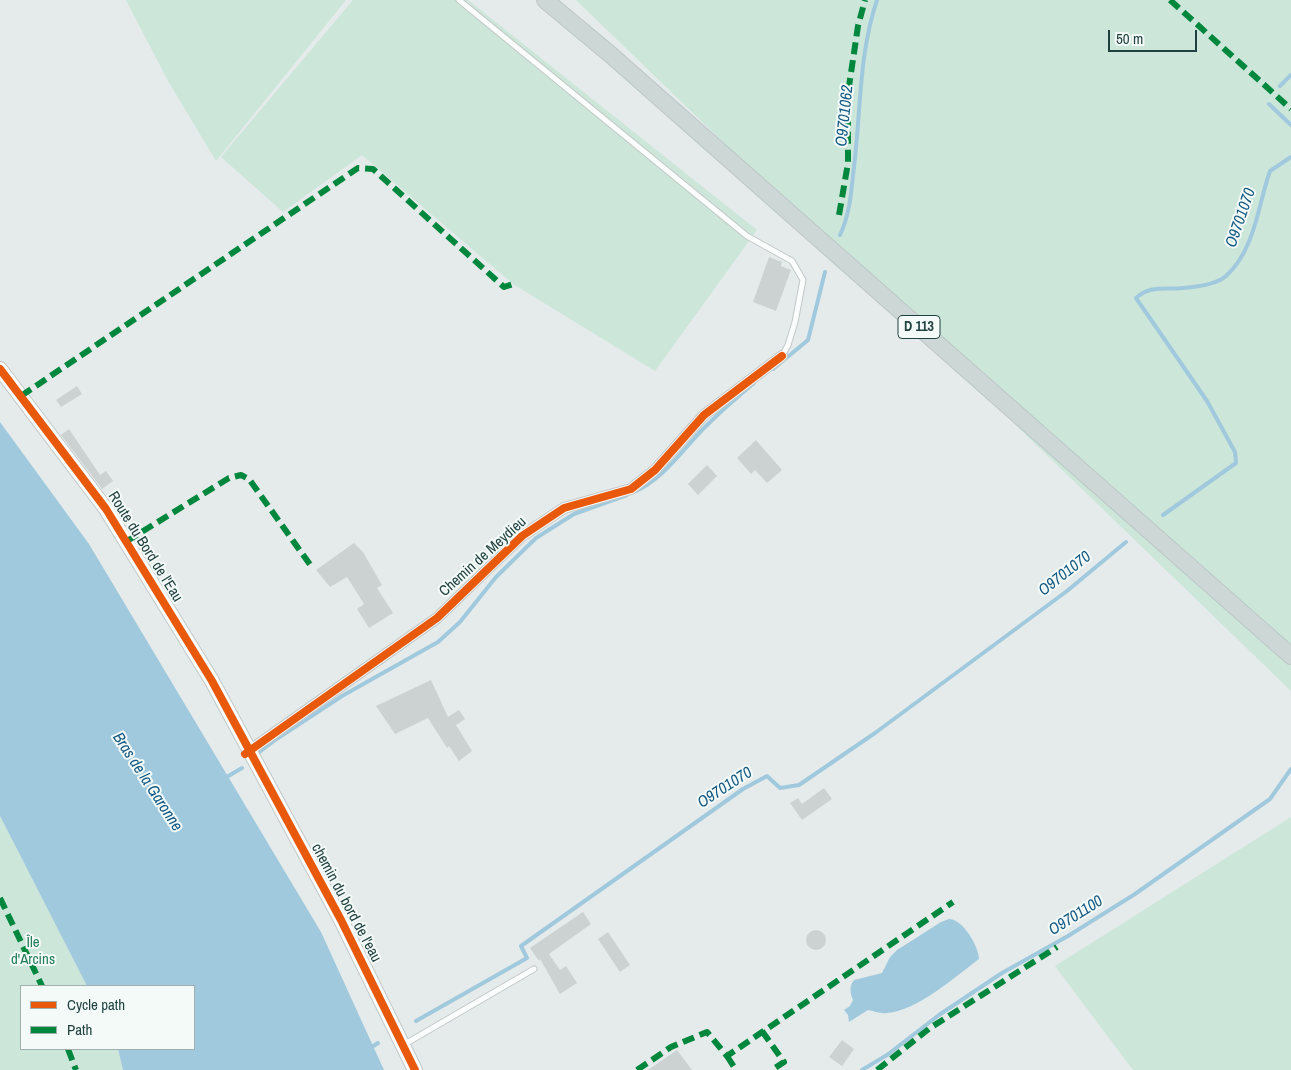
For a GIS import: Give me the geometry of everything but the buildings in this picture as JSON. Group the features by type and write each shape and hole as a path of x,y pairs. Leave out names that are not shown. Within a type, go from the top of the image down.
{"main road":[{"name":"D 113","path":"546,0 1291,656"}],"street":[{"name":"Chemin de Meydieu","path":"249,751 437,618 522,536 564,508 631,489 655,470 704,415 782,356"},
{"name":"Route du Bord de l'Eau","path":"0,369 82,476 127,541 212,681 249,751"},
{"name":"chemin du bord de l'eau","path":"249,751 341,920 415,1070"}],"lane":[{"path":"459,0 747,236 792,261 803,280 802,292 788,345 782,356"},
{"path":"404,1045 534,969"}],"green space":[{"path":"126,0 346,0 216,161 168,81"},
{"path":"353,0 468,0 757,230 655,371 513,284 362,155 283,212 221,157"},
{"path":"576,0 1291,0 1291,691"},
{"name":"Île d'Arcins","path":"0,816 86,985 20,985 20,1050 118,1050 123,1070 0,1070"},
{"path":"1291,817 1291,1070 1133,1070 1055,966"}],"water":[{"name":"Bras de la Garonne","path":"0,422 89,544 321,932 384,1070 123,1070 118,1050 195,1050 195,985 86,985 0,816"},
{"path":"949,919 954,920 965,928 973,941 979,959 935,992 911,1006 887,1013 868,1010 849,1022 848,1015 844,1010 850,1006 853,1000 850,990 854,980 882,973 890,957 897,950 941,922"}],"waterway":[{"name":"O9701062","path":"840,235 848,213 856,153 863,65 866,43 877,0"},
{"name":"O9701070","path":"1280,86 1291,75"},
{"name":"O9701070","path":"1269,104 1291,125"},
{"name":"O9701070","path":"1163,515 1236,463 1235,452 1207,401 1136,298 1147,291 1200,286 1217,282 1226,276 1236,265 1250,240 1270,171 1291,157"},
{"name":"O9701062","path":"773,369 808,340 825,272"},
{"name":"O9701062","path":"634,492 644,487 671,465 708,424 754,383"},
{"name":"O9701062","path":"258,753 342,696 438,642 460,622 496,577 536,538 574,514 627,495"},
{"name":"O9701070","path":"416,1021 527,958 521,946 743,789 767,776 780,788 799,785 875,733 1067,591 1126,542"},
{"name":"O9701062","path":"225,778 242,768"},
{"name":"O9701100","path":"862,1070 887,1055 939,1015 1002,973 1068,936 1135,894 1270,799 1291,769"},
{"name":"O9701070","path":"369,1049 378,1043"}],"marked path":[{"path":"839,215 848,163 848,93 858,26 865,0"},
{"path":"1170,0 1291,109"},
{"path":"21,396 358,168 373,169 504,287 513,284"},
{"path":"127,541 229,478 241,475 249,479 311,566"},
{"path":"0,898 42,985"},
{"path":"637,1070 671,1047 707,1032 727,1056 953,902"},
{"path":"877,1070 930,1028 1057,947"},
{"path":"762,1031 784,1062 772,1070"},
{"path":"68,1050 76,1070"},
{"path":"727,1056 736,1070"}],"cycle path":[{"path":"245,754 437,618 522,536 564,508 631,489 655,470 704,415 782,356"},
{"path":"0,369 106,509 212,681 341,920 415,1070"}]}
